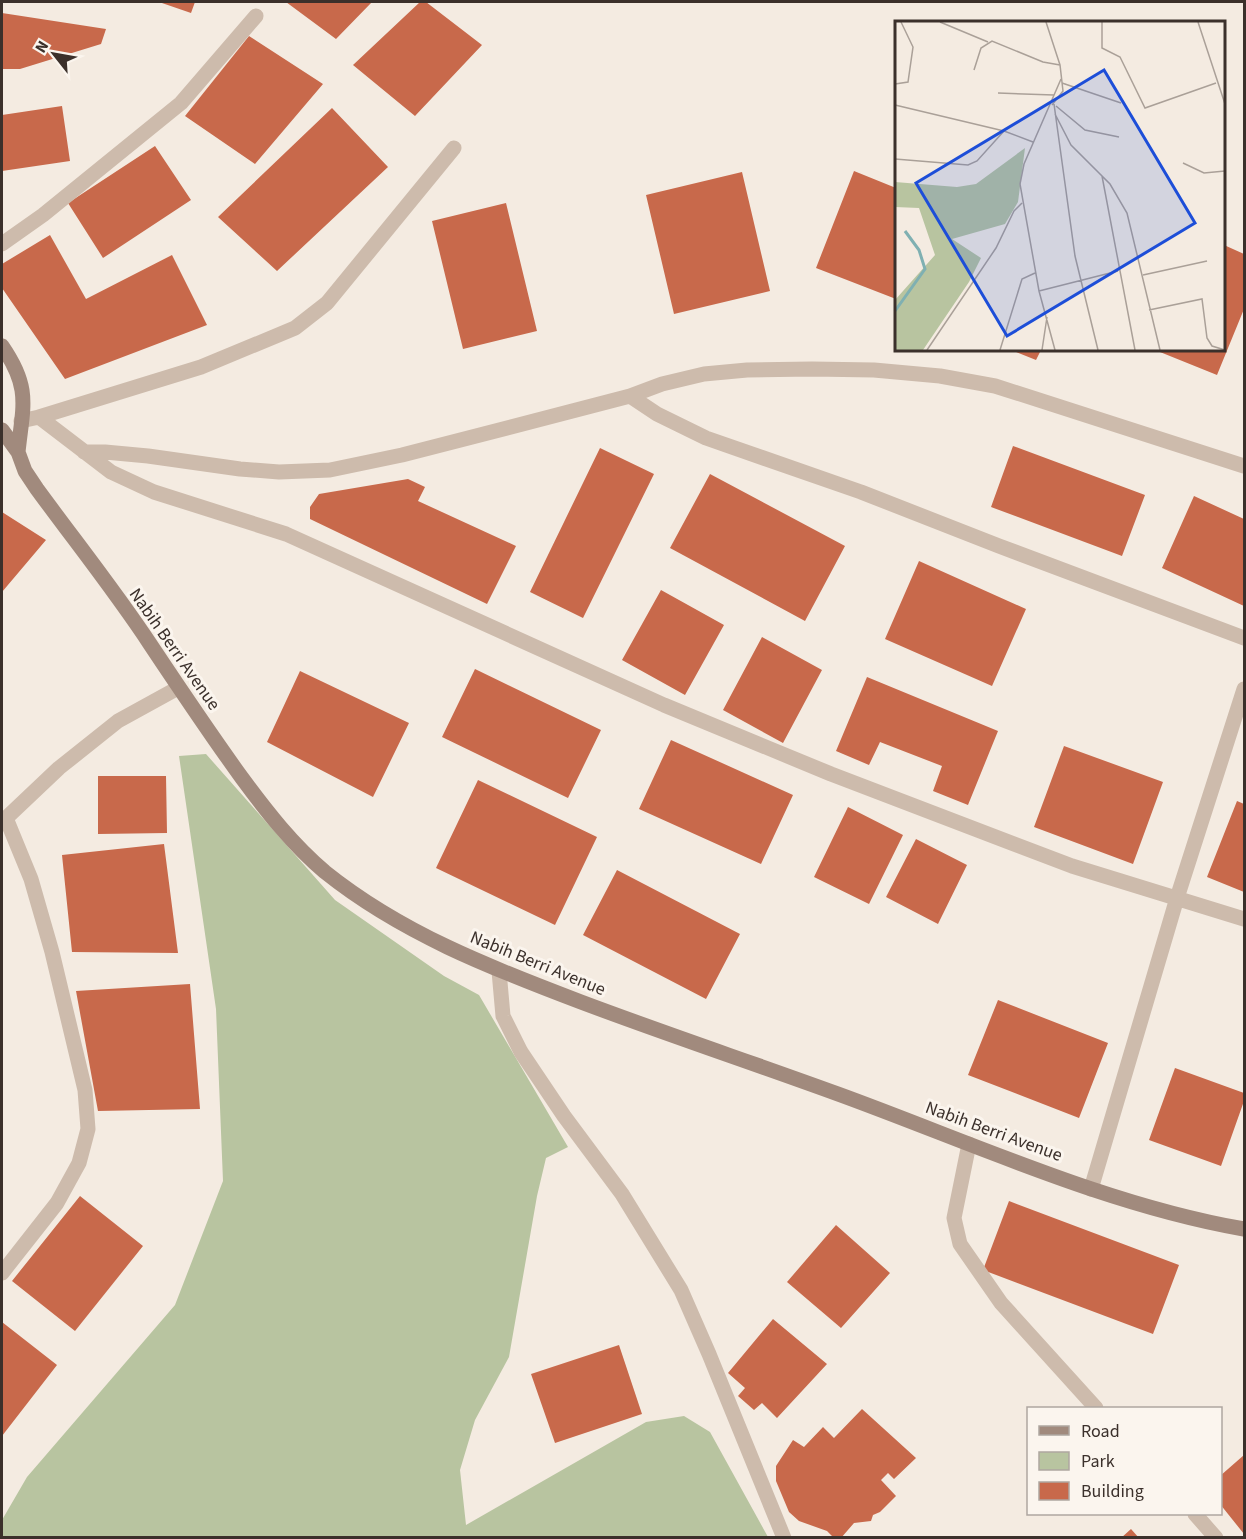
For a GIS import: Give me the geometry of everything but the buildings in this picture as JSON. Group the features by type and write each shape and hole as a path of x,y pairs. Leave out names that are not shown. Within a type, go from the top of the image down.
{"street":[{"path":"2,244 43,214 181,103 256,16"},
{"path":"21,422 201,367 295,328 327,303 454,148"},
{"path":"2,346 15,366 21,381 23,395 18,452"},
{"path":"84,452 137,455 279,472 330,470 402,455 630,396 662,384 704,374 747,370 812,369 874,370 939,376 995,386 1245,466"},
{"path":"630,396 657,414 706,438 861,492 1245,638"},
{"path":"39,417 111,472 154,492 286,534 664,705 831,774 1072,866 1245,919"},
{"name":"Nabih Berri Avenue","path":"2,430 18,452 25,471 37,489 148,641 178,688 276,824 324,871 382,913 436,942 499,971 711,1050 840,1094 1091,1189 1245,1229"},
{"path":"2,1274 57,1203 79,1163 88,1129 85,1090 52,952 31,879 4,820 59,768 118,722 178,688"},
{"path":"1091,1189 1177,898 1245,689"},
{"path":"499,971 503,1017 521,1052 564,1116 622,1194 681,1290 710,1354 784,1538"},
{"path":"969,1144 954,1218 960,1244 1001,1304 1095,1407"},
{"path":"1196,1515 1216,1538"}],"green space":[{"path":"206,754 335,900 444,976 479,995 568,1147 546,1158 537,1196 509,1357 475,1420 460,1470 466,1525 646,1422 684,1416 710,1432 768,1537 2,1538 2,1520 27,1477 175,1305 223,1181 216,1009 179,756"}]}
